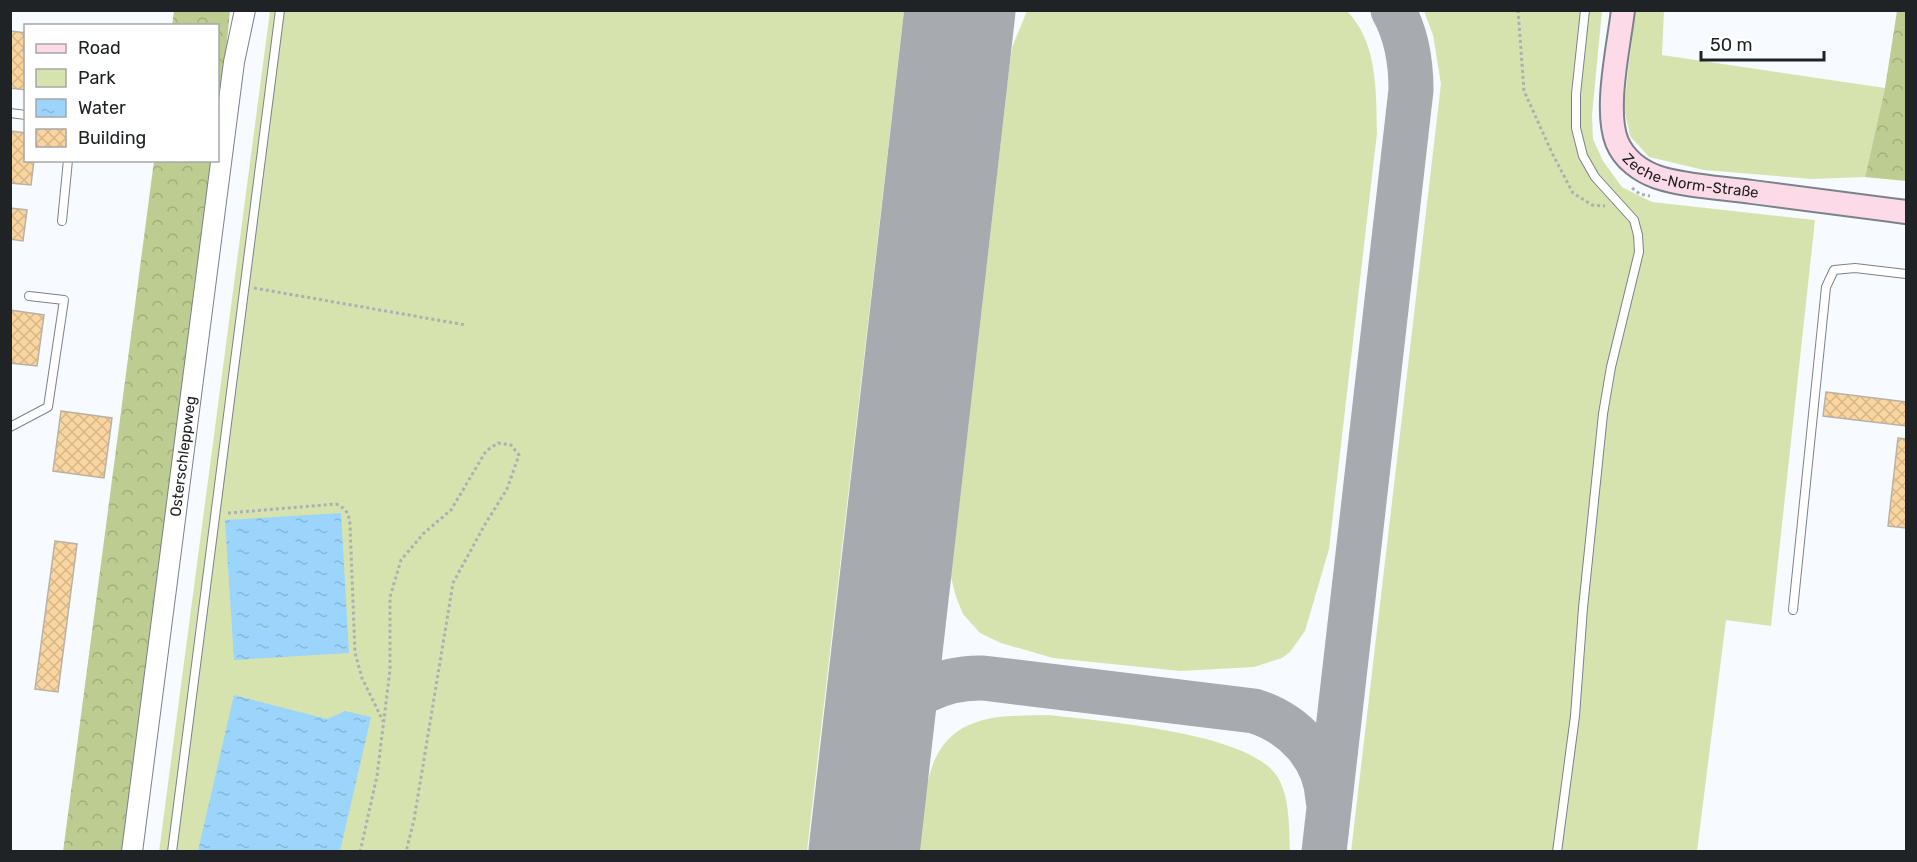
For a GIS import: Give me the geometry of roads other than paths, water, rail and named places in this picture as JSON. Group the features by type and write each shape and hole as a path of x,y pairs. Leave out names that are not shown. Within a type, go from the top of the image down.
{"main road":[{"name":"Zeche-Norm-Straße","path":"1623,10 1613,93 1612,127 1618,144 1628,160 1641,170 1658,177 1717,188 1906,212"}],"street":[{"name":"Osterschleppweg","path":"234,10 234,62"},
{"name":"Osterschleppweg","path":"132,852 234,62 245,10"}],"lane":[{"path":"172,852 280,10"},
{"path":"1557,852 1575,716 1584,596 1603,414 1611,367 1639,252 1634,220 1595,177 1583,156 1576,128 1576,94 1585,10"},
{"path":"62,221 68,162"},
{"path":"1793,610 1826,286 1834,270 1845,268 1906,274"},
{"path":"10,427 48,407 64,300 29,296"}],"water":[{"path":"341,513 349,653 234,660 225,520"},
{"path":"234,695 327,719 345,711 371,717 340,851 198,851"}]}
